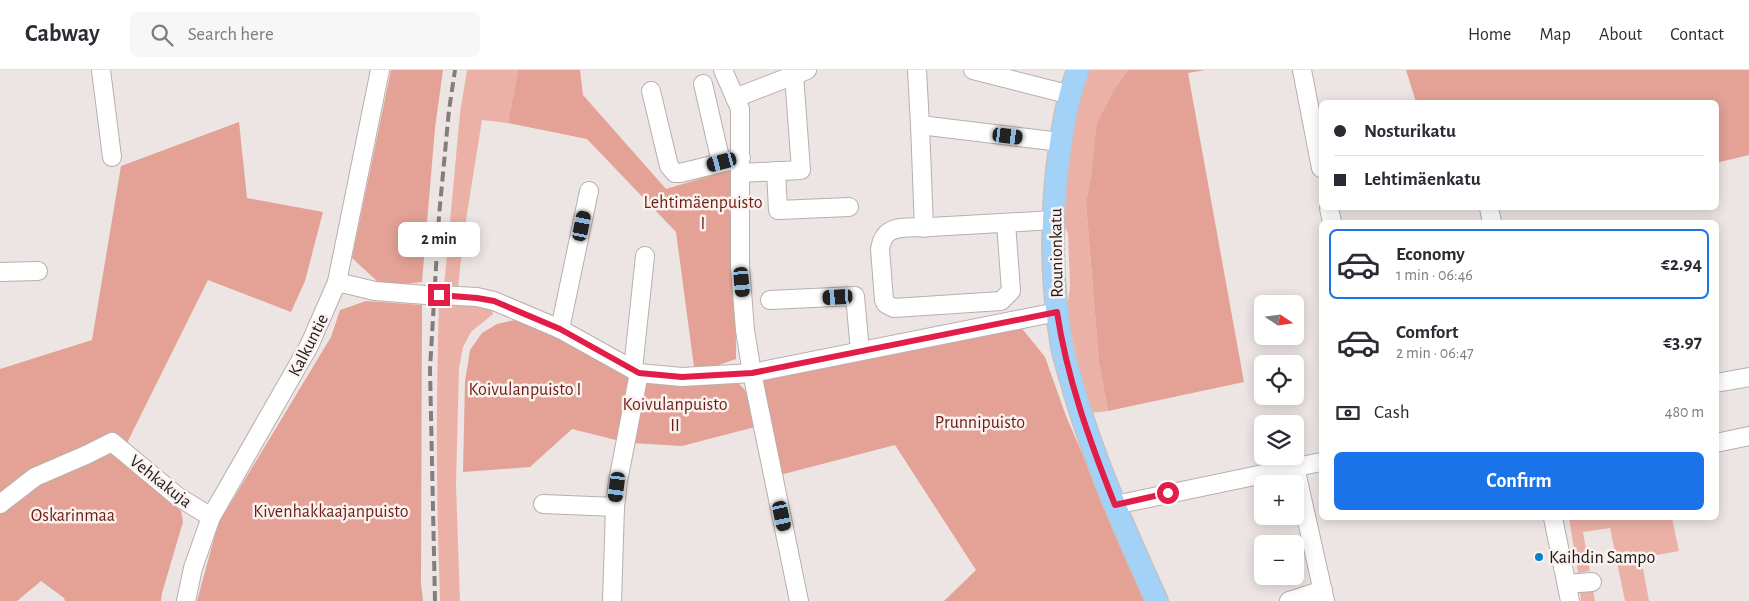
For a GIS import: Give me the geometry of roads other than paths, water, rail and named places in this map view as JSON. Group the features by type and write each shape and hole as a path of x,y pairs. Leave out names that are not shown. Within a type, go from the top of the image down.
{"main road":[{"name":"Rounionkatu","path":"1078,70 1060,142 1054,220 1054,265 1057,312 1062,347 1085,427 1115,505 1157,601"}],"street":[{"path":"101,70 112,157"},
{"name":"Kalkuntie","path":"186,601 193,568 211,517 309,346 338,282 380,70"},
{"path":"722,70 740,109 740,266 745,330 752,373 799,601"},
{"path":"917,70 924,228"},
{"path":"973,70 1071,95"},
{"path":"1302,70 1319,158"},
{"path":"651,91 671,170 675,173 722,162 776,171 801,170 800,72 735,98"},
{"path":"703,84 722,162"},
{"path":"920,126 1060,142"},
{"path":"776,171 778,210 849,207"},
{"path":"560,329 589,191"},
{"path":"1006,223 1011,290 1000,302 894,308 890,307 884,300 880,249 881,242 889,232 896,229 1054,220"},
{"path":"612,601 615,507 636,371 645,256"},
{"path":"0,272 38,270"},
{"path":"338,282 376,291 477,298 494,301 560,329 636,371 682,377 752,373 1057,312"},
{"path":"770,300 855,296 860,351"},
{"path":"1719,382 1749,377"},
{"path":"1719,442 1749,436"},
{"name":"Vehkakuja","path":"0,504 35,477 112,442 177,496 211,517"},
{"path":"1115,505 1319,462"},
{"path":"1289,601 1324,596 1295,467"},
{"path":"542,504 615,507"},
{"path":"1553,520 1568,592 1592,582"}],"railway":[{"path":"435,601 430,369 439,216 449,110 455,70"}],"place":[{"name":"Kaihdin Sampo","path":"1539,557"}],"park label":[{"name":"Lehtimäenpuisto I","path":"703,212"},
{"name":"Koivulanpuisto I","path":"525,389"},
{"name":"Koivulanpuisto II","path":"675,414"},
{"name":"Prunnipuisto","path":"980,422"},
{"name":"Kivenhakkaajanpuisto","path":"331,511"},
{"name":"Oskarinmaa","path":"73,515"}]}
